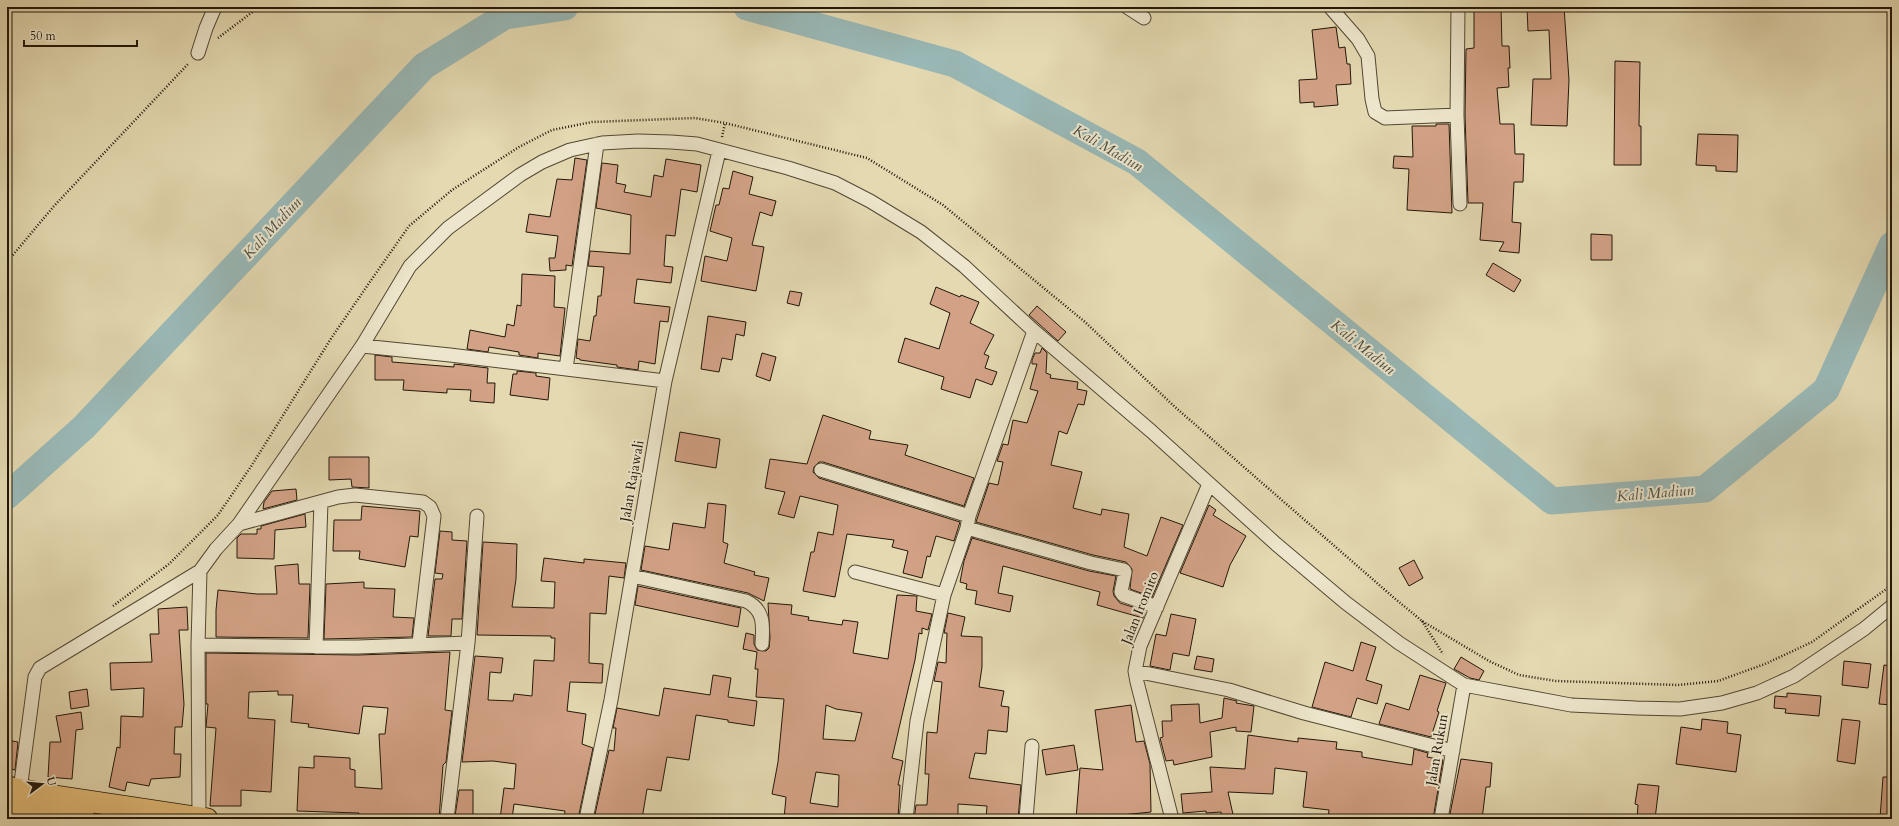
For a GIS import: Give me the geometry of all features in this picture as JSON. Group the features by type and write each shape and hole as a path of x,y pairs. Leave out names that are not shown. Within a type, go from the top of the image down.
{"highway":[{"path":"14,788 203,818"},
{"path":"7,807 85,819"}],"street":[{"path":"198,53 215,7"},
{"path":"1127,7 1144,18"},
{"path":"1330,7 1358,38 1368,56 1372,99 1375,112 1385,118 1457,115"},
{"path":"1458,7 1457,115 1460,204"},
{"path":"14,788 35,677 40,668 48,661 200,571 216,549 239,524 362,346 410,266 448,228 520,175 542,162 570,150 597,144 638,141 697,144 788,168 835,183 870,201 921,232 964,266 1034,331 1151,431 1276,544 1346,603 1399,643 1464,686 1571,705 1636,708 1680,708 1722,703 1757,693 1794,676 1864,629 1892,606"},
{"path":"566,369 597,144"},
{"name":"Jalan Rajawali","path":"586,819 611,700 665,382 719,151"},
{"path":"906,819 917,721 944,595 1034,331"},
{"path":"362,346 566,369 665,382"},
{"path":"821,470 968,522 1091,563 1124,570 1125,572 1121,592 1123,595 1157,607"},
{"name":"Jalan Iromito","path":"1172,819 1139,696 1135,671 1140,646 1209,484"},
{"path":"239,524 338,497 355,495 423,502 430,507 434,516 419,644"},
{"path":"316,647 321,502"},
{"path":"448,819 468,643 477,516"},
{"path":"200,571 198,645 203,818"},
{"path":"855,572 944,595"},
{"path":"632,576 746,601 754,605 763,621 762,644"},
{"path":"198,645 358,647 468,643"},
{"path":"1135,671 1229,690 1304,713 1453,750"},
{"name":"Jalan Rukun","path":"1440,819 1464,686"},
{"path":"1026,819 1032,746"}],"path":[{"path":"7,262 54,206 198,53 259,7"},
{"path":"112,606 169,564 218,515 252,465 332,337 378,270 410,226 452,190 519,147 552,130 592,122 694,118 725,123 867,158 943,205 1085,322 1175,407 1404,607 1422,621 1489,661 1520,675 1556,681 1626,684 1678,685 1718,681 1765,664 1812,642 1892,585"}],"building":[{"path":"1474,7 1501,7 1502,46 1509,46 1509,87 1497,88 1500,124 1514,124 1515,154 1524,154 1523,182 1514,182 1512,222 1521,223 1519,253 1499,251 1504,242 1480,240 1483,203 1468,203 1465,115 1466,49 1474,48"},
{"path":"1527,7 1564,7 1569,80 1567,126 1531,125 1533,79 1551,79 1549,30 1528,31"},
{"path":"1336,27 1339,48 1345,47 1347,64 1350,64 1351,84 1336,85 1338,105 1314,107 1314,102 1300,103 1299,80 1317,79 1312,30"},
{"path":"1615,61 1640,62 1639,126 1641,126 1641,165 1614,165"},
{"path":"1436,124 1449,124 1452,213 1407,210 1409,169 1393,168 1394,156 1413,157 1412,126 1436,126"},
{"path":"1698,134 1738,135 1737,172 1716,171 1716,166 1696,165"},
{"path":"575,158 587,160 572,266 566,265 566,270 550,271 549,258 555,258 558,236 526,232 529,214 550,217 557,179 572,180"},
{"path":"666,159 701,165 697,192 681,189 675,236 666,235 664,266 673,267 671,283 637,279 634,303 670,307 668,322 660,321 655,364 639,361 638,370 617,367 617,365 580,360 576,358 578,339 590,341 594,316 596,316 598,296 601,296 604,267 588,266 590,251 630,254 631,215 596,208 602,163 618,165 616,183 626,185 624,192 651,197 654,175 663,177"},
{"path":"733,171 753,177 749,194 776,201 772,216 760,212 752,245 764,247 756,291 701,281 705,256 727,261 732,238 710,231 716,205 719,205 723,188 729,189"},
{"path":"1591,234 1612,235 1612,260 1591,260"},
{"path":"1493,263 1521,280 1514,292 1486,275"},
{"path":"522,274 555,276 554,307 565,308 560,356 538,353 538,358 519,355 519,352 489,347 488,352 467,349 470,330 505,337 507,324 514,326 517,305 521,306"},
{"path":"936,287 960,297 961,295 979,302 970,323 994,335 984,354 989,356 985,368 997,372 992,385 976,379 970,398 941,389 944,377 898,362 905,338 939,349 950,313 930,304"},
{"path":"790,291 802,293 799,306 787,303"},
{"path":"1037,306 1066,332 1058,341 1029,315"},
{"path":"708,316 746,322 744,336 736,334 732,360 722,358 719,372 701,369"},
{"path":"1042,348 1047,353 1046,373 1051,375 1050,378 1078,382 1077,389 1087,391 1084,405 1078,404 1067,434 1059,431 1051,465 1082,472 1073,508 1101,515 1102,509 1129,514 1124,547 1147,556 1161,517 1183,525 1152,597 1130,589 1132,569 1126,562 1093,555 976,522 989,483 998,485 1003,462 997,461 1003,444 1008,445 1013,420 1027,423 1038,391 1030,389 1037,364 1032,364 1032,360 1035,353 1040,353"},
{"path":"762,353 776,357 770,381 756,376"},
{"path":"375,355 392,357 392,362 454,367 454,364 488,368 487,383 495,383 494,403 470,401 471,390 447,389 447,393 403,390 404,380 375,380"},
{"path":"517,371 536,373 536,376 550,378 548,400 510,395 513,374 517,374"},
{"path":"823,415 871,431 869,439 908,445 905,455 974,478 964,506 823,462 819,462 814,467 813,472 819,478 960,522 954,541 936,536 930,557 927,556 922,578 903,573 908,551 892,547 894,540 847,534 835,597 803,591 811,552 814,552 818,532 833,535 838,505 800,496 794,518 778,514 785,492 765,488 770,459 807,464"},
{"path":"680,432 720,439 716,468 675,461"},
{"path":"329,457 369,457 369,488 352,487 351,479 329,480"},
{"path":"296,489 297,500 263,509 264,502 272,491"},
{"path":"708,503 726,505 723,542 728,544 724,563 755,572 754,575 769,578 764,601 748,593 641,570 645,546 669,550 673,523 705,528"},
{"path":"1209,505 1216,510 1213,515 1246,536 1230,565 1223,587 1180,573"},
{"path":"362,506 420,511 418,537 410,536 405,567 359,559 360,551 333,551 334,520 361,520"},
{"path":"305,514 306,527 275,530 274,559 237,558 237,538 241,534 257,534 257,529 261,529 261,526"},
{"path":"440,531 452,532 452,540 467,541 462,619 452,619 451,636 428,636 435,579 442,579 443,574 435,573"},
{"path":"972,538 1089,571 1116,576 1113,591 1114,596 1120,603 1145,611 1143,618 1097,605 1100,592 1003,566 998,593 1013,596 1010,612 975,604 977,591 966,589 967,584 960,582 964,561"},
{"path":"483,542 517,544 516,579 512,607 554,608 555,582 541,581 544,558 584,563 584,559 626,563 624,578 609,576 606,614 590,613 589,663 603,664 602,683 570,682 567,711 586,714 582,744 593,748 578,819 564,819 565,811 514,804 512,819 500,819 504,788 514,789 516,764 493,761 462,762 475,656 503,658 501,673 490,672 488,700 513,701 514,694 532,696 534,660 554,661 555,638 551,638 551,636 477,635"},
{"path":"1414,560 1423,578 1409,586 1399,568"},
{"path":"298,564 299,584 310,584 308,638 216,637 218,590 257,594 277,594 275,566"},
{"path":"364,582 364,588 395,589 393,617 414,618 412,637 324,639 326,584"},
{"path":"638,586 741,608 738,627 635,605"},
{"path":"897,595 917,596 916,611 932,614 928,630 922,628 922,634 919,633 915,660 892,758 903,761 898,785 900,785 898,819 784,819 786,797 772,794 778,762 784,699 756,697 758,669 755,669 757,652 743,649 746,633 754,635 754,644 757,650 766,651 769,648 770,638 768,603 792,605 791,614 809,617 808,620 842,625 843,620 858,622 853,653 888,659","holes":["826,705 836,709 862,713 855,741 823,739","816,772 839,775 838,807 810,803"]},
{"path":"187,607 188,630 179,630 184,704 182,727 175,727 174,754 181,754 180,777 151,779 149,786 127,782 125,791 109,787 117,747 120,748 121,716 143,717 144,688 111,690 110,663 152,662 150,634 159,634 158,609"},
{"path":"948,613 965,617 961,636 982,637 982,667 979,687 1004,691 1001,706 1009,707 1007,732 988,730 986,754 975,753 969,778 1021,785 1018,819 986,819 987,806 958,804 958,819 914,819 916,805 927,805 929,774 925,774 927,732 937,733 942,682 934,681 938,662 946,663 947,633 944,633"},
{"path":"1171,614 1196,619 1189,656 1173,653 1170,670 1150,666 1156,634 1166,636"},
{"path":"1361,642 1376,647 1366,680 1382,685 1377,704 1357,698 1351,717 1312,707 1325,662 1353,671"},
{"path":"450,652 445,710 452,711 446,762 443,765 439,819 362,819 358,818 359,813 297,811 299,767 314,768 314,756 350,758 350,769 355,770 355,787 382,789 379,734 385,734 388,708 363,706 359,734 308,727 309,724 291,722 293,695 278,695 278,691 249,692 248,718 275,720 271,792 241,790 241,806 210,806 216,728 206,727 208,704 206,704 206,653 358,655"},
{"path":"1197,656 1214,659 1212,672 1194,669"},
{"path":"1461,657 1484,671 1479,680 1470,678 1454,669"},
{"path":"1844,661 1871,664 1868,688 1842,685"},
{"path":"1884,665 1892,666 1892,705 1879,704"},
{"path":"713,675 731,678 728,697 757,701 754,726 696,715 689,760 667,757 661,791 647,789 642,819 594,819 609,750 614,751 616,728 613,728 617,708 659,716 664,688 710,695"},
{"path":"1420,675 1446,683 1431,737 1379,724 1386,703 1409,710"},
{"path":"87,689 89,706 71,709 69,692"},
{"path":"1787,693 1821,696 1819,716 1785,713 1786,709 1774,708 1775,696 1787,697"},
{"path":"1224,698 1237,701 1236,703 1254,706 1251,732 1236,731 1236,727 1210,732 1212,757 1174,765 1173,760 1166,761 1160,738 1163,737 1162,721 1172,721 1171,705 1199,704 1200,723 1222,718"},
{"path":"1131,705 1136,742 1144,741 1150,764 1151,812 1103,817 1103,819 1076,819 1080,768 1103,770 1095,710"},
{"path":"81,712 83,729 76,730 72,779 48,777 50,742 61,742 56,716"},
{"path":"1702,719 1728,722 1727,733 1741,735 1736,772 1676,764 1681,727 1701,730"},
{"path":"1842,719 1860,721 1855,764 1837,761"},
{"path":"1248,735 1298,742 1298,738 1337,742 1336,749 1362,752 1362,757 1412,765 1414,749 1428,753 1427,757 1443,760 1433,819 1328,819 1329,810 1303,807 1307,772 1275,768 1273,794 1228,792 1234,819 1222,819 1221,812 1206,813 1206,811 1183,813 1181,794 1212,792 1210,767 1245,769"},
{"path":"7,740 18,742 15,770 7,768"},
{"path":"1074,745 1078,770 1046,775 1042,750"},
{"path":"1461,759 1492,763 1490,787 1486,787 1482,819 1449,819"},
{"path":"1883,777 1892,777 1892,819 1880,818"},
{"path":"1638,784 1659,786 1655,819 1637,819 1638,805 1635,804"},
{"path":"459,790 473,790 473,816 455,816"}],"waterway":[{"name":"Kali Madiun","path":"7,496 84,427 424,66 505,16 565,7"},
{"name":"Kali Madiun","path":"747,7 955,64 1137,162 1552,501 1705,489 1826,390 1892,245"}]}
